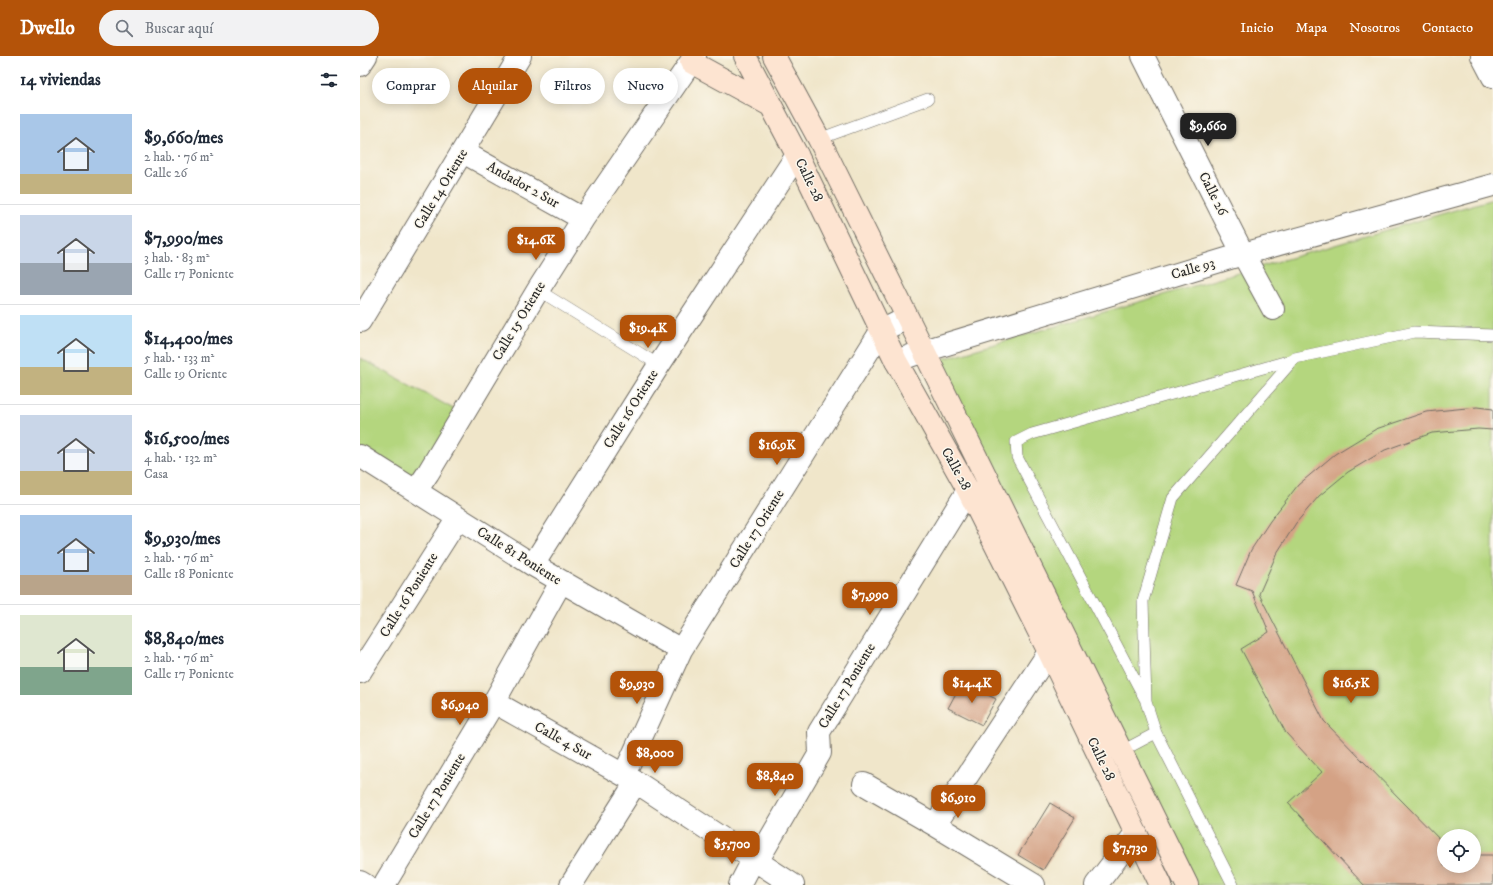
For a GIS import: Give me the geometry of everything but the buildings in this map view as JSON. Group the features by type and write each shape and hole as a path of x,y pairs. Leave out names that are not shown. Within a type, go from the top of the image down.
{"street":[{"path":"360,65 366,56"},
{"name":"Calle 14 Oriente","path":"360,321 520,56"},
{"name":"Calle 28","path":"745,56 797,155 881,332 968,490 1049,652 1161,885"},
{"name":"Calle 26","path":"1143,56 1243,254 1273,309"},
{"path":"1482,56 1493,77"},
{"name":"Calle 28","path":"778,57 1187,885"},
{"path":"693,59 770,105"},
{"name":"Calle 15 Oriente","path":"416,491 428,474 538,290 583,218 693,59"},
{"name":"Andador 2 Sur","path":"463,152 583,218"},
{"name":"Calle 16 Oriente","path":"533,565 659,365 797,155"},
{"name":"Calle 93","path":"896,361 924,351 1243,254 1493,185"},
{"name":"Calle 17 Oriente","path":"630,778 681,650 881,332 907,318"},
{"name":"Calle 81 Poniente","path":"360,456 561,582 681,650"},
{"name":"Calle 17 Poniente","path":"740,885 754,860 762,853 820,753 818,732 968,490"},
{"name":"Calle 16 Poniente","path":"360,672 458,518"},
{"name":"Calle 17 Poniente","path":"384,885 494,702 561,582"},
{"path":"935,825 1049,652"},
{"name":"Calle 4 Sur","path":"494,702 630,778 792,885"},
{"path":"571,885 630,778"},
{"path":"864,784 1034,885"},
{"path":"1096,885 1136,833"},
{"path":"360,882 365,885"}],"lane":[{"path":"818,139 928,99"},
{"path":"538,290 659,365"},
{"path":"1232,885 1156,733 1146,702 1017,457 1016,442 1032,434 1296,358 1415,332 1493,335"},
{"path":"1146,702 1143,602 1173,498 1296,358"},
{"path":"1102,762 1156,733"}],"green space":[{"path":"1493,199 1493,885 1187,885 929,363"},
{"path":"360,358 461,413 418,481 360,447"}]}
